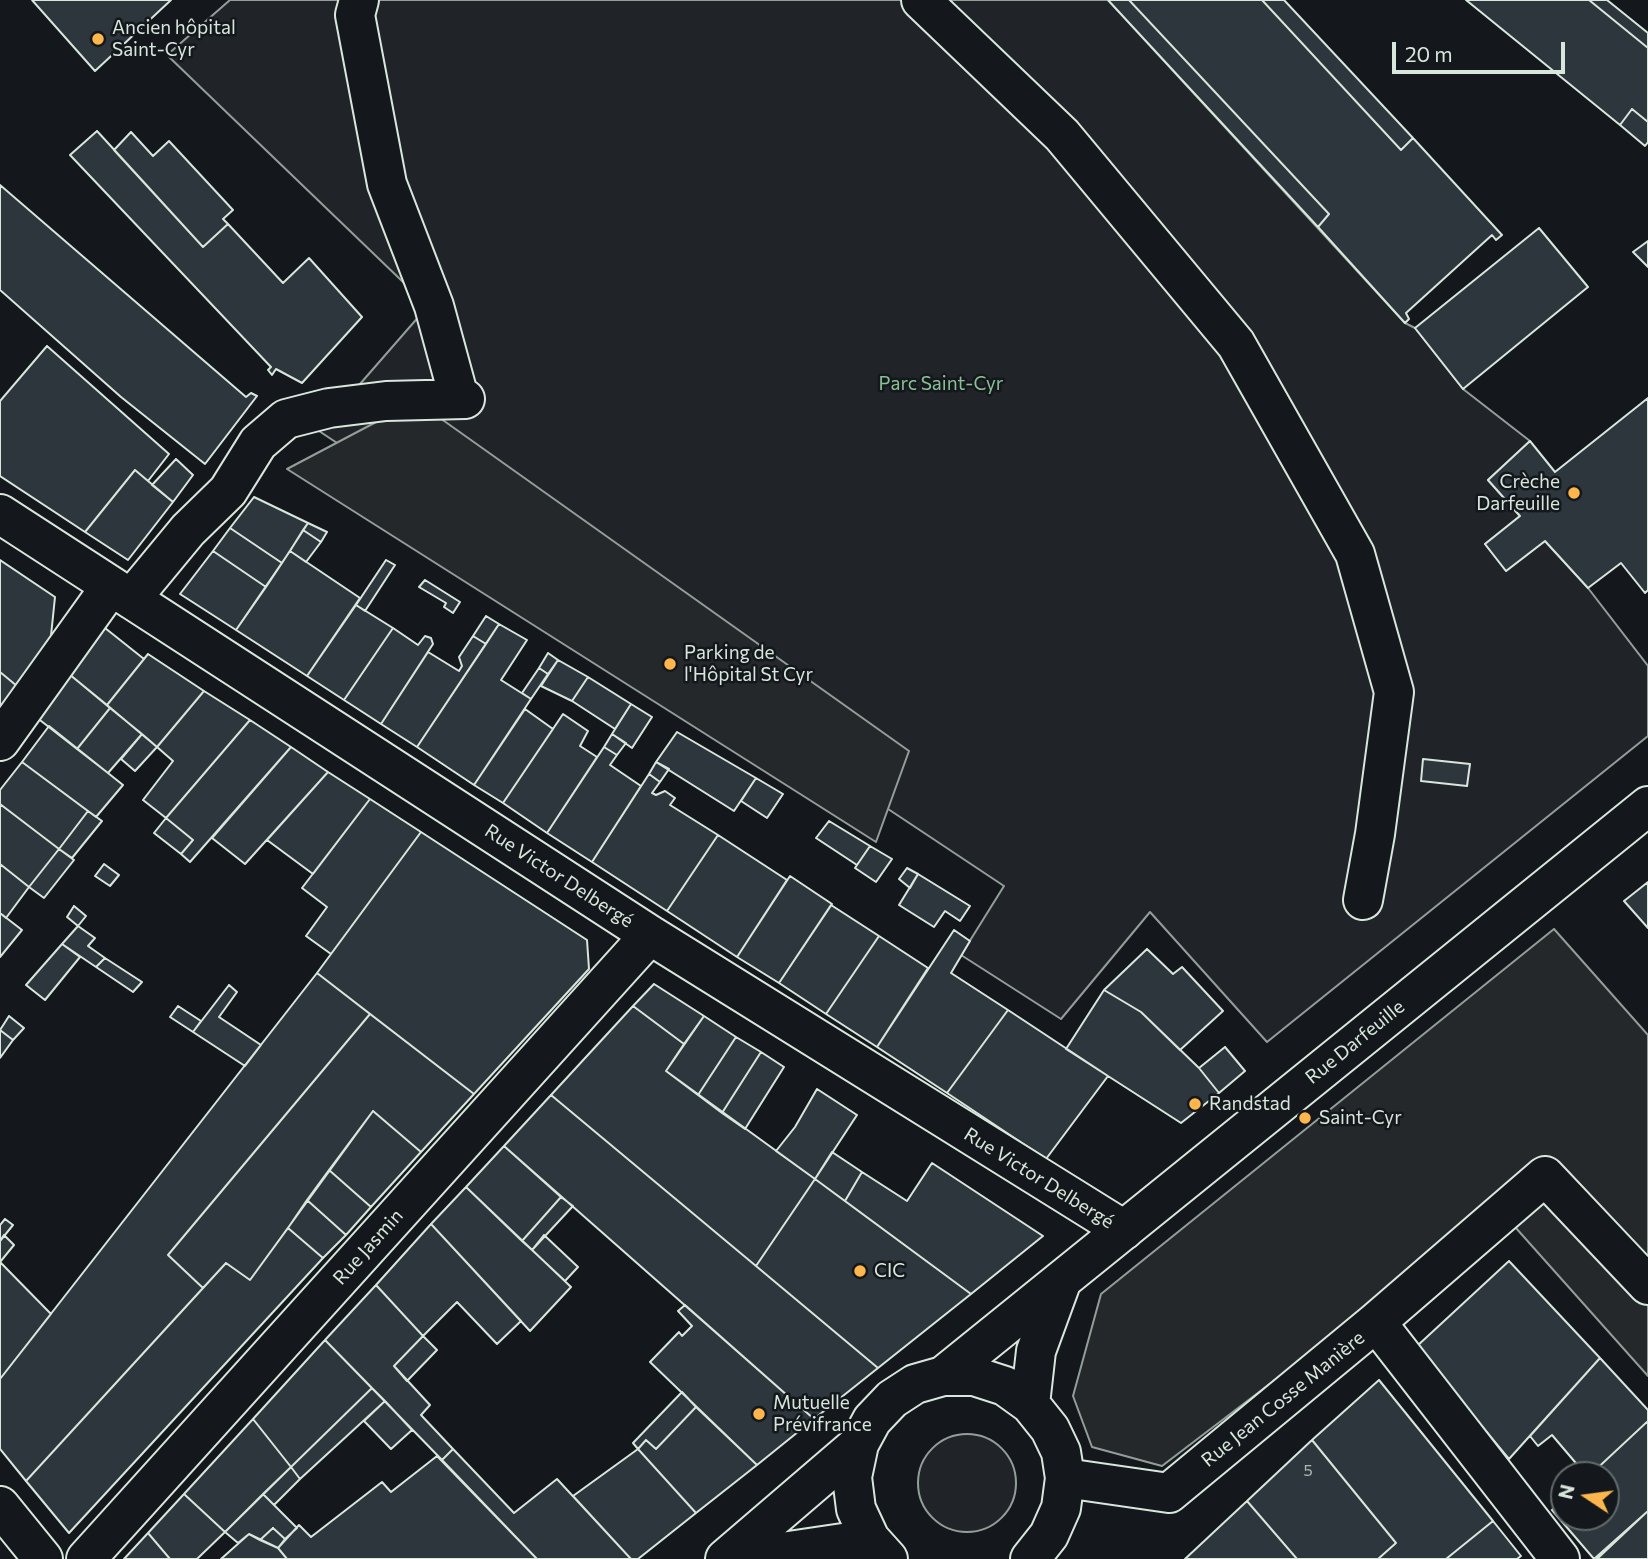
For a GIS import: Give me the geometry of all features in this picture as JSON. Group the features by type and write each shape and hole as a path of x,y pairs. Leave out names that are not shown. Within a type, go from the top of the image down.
{"street":[{"path":"0,741 121,593 228,491 258,443 286,419 329,408 386,401 465,399 458,394 434,306 387,184 355,15 359,0"},
{"path":"921,0 1062,135 1236,344 1355,554 1394,692 1375,834 1363,900"},
{"name":"Rue Victor Delbergé","path":"0,514 650,935 1124,1230"},
{"name":"Rue Darfeuille","path":"943,1376 1648,806"},
{"name":"Rue Jasmin","path":"86,1559 650,935"},
{"path":"1376,1322 1545,1176 1648,1285"},
{"path":"1030,1404 1035,1351 1062,1278"},
{"name":"Rue Jean Cosse Manière","path":"1065,1478 1169,1493 1376,1322 1560,1559"},
{"path":"735,1559 878,1549 856,1509 852,1477 859,1444 872,1420 892,1399 915,1384 943,1376 974,1376 1005,1386 1030,1404 1050,1429 1060,1452 1065,1478 1061,1508 1049,1535 1031,1559"},
{"path":"725,1559 859,1444"},
{"path":"0,1506 43,1559"}],"green space":[{"name":"Parc Saint-Cyr","path":"230,0 1108,0 1405,323 1415,328 1463,389 1530,441 1488,480 1520,516 1485,544 1506,571 1545,541 1588,588 1648,666 1648,736 1267,1042 1150,912 1061,1019 961,955 1004,886 319,431 428,306 167,55"},
{"path":"967,1434 986,1438 1002,1448 1012,1464 1016,1483 1012,1502 1002,1518 986,1528 967,1532 948,1528 932,1518 922,1502 918,1483 922,1464 932,1448 948,1438"}],"shaded area":[{"path":"416,401 909,751 876,842 287,469"},
{"path":"1554,929 1648,1035 1648,1376 1499,1209 1162,1466 1092,1447 1073,1396 1101,1294"}],"building":[{"name":"Ancien hôpital Saint-Cyr","path":"32,0 171,0 95,71"},
{"path":"1108,0 1129,0 1329,214 1318,227"},
{"path":"1129,0 1262,0 1401,150 1413,138 1502,235 1496,240 1492,235 1406,313 1409,319 1405,323 1318,227 1329,214"},
{"path":"1262,0 1284,0 1413,138 1401,150"},
{"path":"1466,0 1589,0 1648,48 1648,122 1632,109 1620,125"},
{"path":"1589,0 1607,0 1648,33 1648,48"},
{"path":"1632,109 1648,122 1648,142 1645,146 1620,125"},
{"path":"97,131 203,247 228,224 283,283 309,258 362,317 302,383 276,369 272,375 268,370 271,367 70,155"},
{"path":"131,132 153,156 169,141 233,210 223,219 228,224 203,247 114,150"},
{"path":"0,185 246,397 251,393 257,396 205,464 121,397 0,290"},
{"path":"1539,228 1588,287 1463,389 1415,328"},
{"path":"1648,241 1648,267 1633,252"},
{"path":"47,346 169,454 148,481 135,470 85,532 0,476 0,401"},
{"name":"Crèche Darfeuille","path":"1648,398 1648,590 1645,593 1621,563 1588,588 1545,541 1506,571 1485,544 1520,516 1488,480 1530,441 1555,472"},
{"path":"176,459 193,475 173,502 152,485"},
{"path":"135,470 173,502 128,560 85,532"},
{"path":"254,497 308,523 282,563 230,528"},
{"path":"308,523 327,532 321,542 303,530"},
{"path":"230,528 282,563 266,587 213,551"},
{"path":"303,530 321,542 306,562 290,551"},
{"path":"213,551 266,587 236,630 180,594"},
{"path":"290,551 360,598 307,676 236,630"},
{"path":"0,560 55,597 49,655 23,691 0,672"},
{"path":"386,560 395,565 365,611 356,605"},
{"path":"425,580 460,602 453,613 444,607 446,603 419,587"},
{"path":"356,605 393,628 344,700 307,676"},
{"path":"486,616 499,624 486,644 473,636"},
{"path":"499,624 527,640 501,680 531,699 474,785 417,747"},
{"path":"105,628 144,659 107,705 69,674"},
{"path":"393,628 418,645 425,636 431,638 433,644 381,724 344,700"},
{"path":"473,636 486,644 417,747 381,724 428,652 459,671 462,666 459,657"},
{"path":"548,653 558,660 548,674 539,668"},
{"path":"148,654 204,691 157,747 107,705"},
{"path":"558,660 588,677 572,701 541,686"},
{"path":"539,668 548,674 531,699 522,693"},
{"path":"0,672 23,691 0,715"},
{"path":"69,674 110,708 77,749 36,717"},
{"path":"588,677 631,704 615,729 572,701"},
{"path":"204,691 250,720 166,818 143,800 173,761 157,747"},
{"path":"631,704 652,717 632,748 612,734"},
{"path":"110,708 142,734 108,773 77,749"},
{"path":"525,709 553,729 503,803 474,785"},
{"path":"563,714 588,731 580,746 597,757 547,833 503,803"},
{"path":"250,720 291,747 190,862 181,854 193,840 166,818"},
{"path":"49,726 123,785 96,817 22,762"},
{"path":"677,732 756,778 734,811 656,762"},
{"path":"142,734 157,747 135,771 121,759"},
{"path":"612,734 626,743 617,755 604,747"},
{"path":"291,747 328,772 245,864 212,838"},
{"path":"604,747 617,755 610,765 641,786 592,862 547,833"},
{"path":"1423,759 1470,764 1467,786 1421,781"},
{"path":"22,762 88,811 59,849 0,804 0,790"},
{"path":"656,762 669,769 660,782 649,774"},
{"path":"328,772 370,799 313,874 267,840"},
{"path":"649,774 660,782 652,793 656,795 665,791 675,798 670,805 718,835 667,911 592,862"},
{"path":"756,778 783,794 767,818 741,801"},
{"path":"370,799 421,832 331,954 306,936 327,907 302,888"},
{"path":"0,804 59,849 29,887 0,864"},
{"path":"88,811 102,821 72,858 59,849"},
{"path":"166,818 193,840 181,854 154,833"},
{"path":"829,821 870,846 857,865 816,838"},
{"path":"421,832 587,940 589,969 474,1094 317,973"},
{"path":"718,835 787,880 737,957 667,911"},
{"path":"870,846 892,859 876,882 855,868"},
{"path":"59,849 74,860 44,898 29,887"},
{"path":"0,864 29,887 6,918 0,913"},
{"path":"104,864 119,875 110,886 95,876"},
{"path":"907,868 918,874 910,888 899,879"},
{"path":"918,874 970,906 960,921 945,911 934,927 899,905"},
{"path":"790,876 832,904 779,983 737,957"},
{"path":"1648,882 1648,928 1624,901"},
{"path":"831,905 879,936 826,1014 779,983"},
{"path":"74,906 86,916 78,926 67,917"},
{"path":"0,913 22,930 0,957"},
{"path":"78,926 95,938 88,946 105,958 96,967 62,944"},
{"path":"954,930 970,941 951,973 1008,1010 947,1093 877,1047"},
{"path":"879,936 928,968 877,1047 826,1014"},
{"path":"62,944 80,957 45,1000 26,985"},
{"path":"1147,949 1173,974 1182,967 1223,1011 1180,1050 1141,1012 1104,990"},
{"path":"105,958 142,982 133,992 96,967"},
{"path":"317,973 370,1014 168,1255 203,1288 26,1481 0,1449 0,1379"},
{"path":"654,984 704,1016 684,1044 633,1006"},
{"path":"229,985 237,992 219,1017 261,1045 245,1066 193,1032"},
{"path":"1104,990 1141,1012 1199,1068 1219,1093 1181,1123 1066,1049"},
{"path":"178,1006 201,1021 193,1032 170,1017"},
{"path":"633,1006 684,1044 666,1071 815,1179 756,1266 551,1095"},
{"path":"1008,1010 1108,1076 1046,1159 947,1093"},
{"path":"370,1014 474,1094 421,1152 373,1111 250,1280 226,1263 203,1288 168,1255"},
{"path":"9,1016 24,1028 13,1040 0,1030"},
{"path":"704,1016 736,1037 698,1095 666,1071"},
{"path":"0,1030 13,1040 0,1058"},
{"path":"736,1037 761,1052 722,1113 698,1095"},
{"path":"1225,1047 1245,1071 1219,1093 1199,1068"},
{"path":"761,1052 784,1067 745,1129 722,1113"},
{"path":"817,1089 857,1115 815,1179 776,1151 795,1127"},
{"path":"551,1095 878,1368 814,1419 504,1146"},
{"path":"373,1111 421,1152 371,1207 329,1170"},
{"path":"504,1146 561,1197 522,1241 466,1187"},
{"path":"832,1152 862,1172 845,1201 815,1179"},
{"path":"932,1163 1043,1236 971,1294 845,1201 862,1172 907,1201"},
{"path":"329,1170 371,1207 346,1235 307,1200"},
{"path":"815,1179 971,1294 878,1368 756,1266"},
{"path":"466,1187 571,1287 530,1331 431,1224"},
{"path":"561,1197 573,1206 532,1250 522,1241"},
{"path":"307,1200 346,1235 323,1258 288,1228"},
{"path":"5,1219 13,1225 0,1241 0,1225"},
{"path":"431,1224 521,1321 497,1344 457,1302 423,1336 376,1285"},
{"path":"288,1228 323,1258 69,1533 26,1481 226,1263 250,1280"},
{"path":"4,1235 14,1245 0,1262 0,1241"},
{"path":"544,1235 578,1267 565,1281 532,1250"},
{"path":"1509,1261 1600,1358 1509,1459 1416,1347"},
{"path":"0,1262 51,1314 0,1379"},
{"path":"376,1285 423,1336 394,1366 430,1405 421,1415 453,1449 442,1460 325,1340"},
{"path":"685,1305 814,1419 757,1465 650,1362 679,1332 682,1336 692,1326 678,1311"},
{"path":"423,1336 437,1350 407,1381 394,1366"},
{"path":"325,1340 372,1388 291,1467 253,1419"},
{"path":"1600,1358 1648,1410 1648,1421 1605,1461 1574,1461 1552,1435 1538,1446 1530,1436"},
{"path":"1379,1380 1493,1521 1446,1559 1378,1559 1396,1543 1312,1440"},
{"path":"372,1388 385,1401 300,1479 291,1467"},
{"path":"682,1392 696,1407 656,1449 646,1440 638,1449 633,1443"},
{"path":"385,1401 412,1430 391,1449 364,1421"},
{"path":"696,1407 757,1465 696,1513 638,1449 646,1440 656,1449"},
{"path":"253,1419 291,1467 225,1532 184,1494"},
{"path":"1648,1421 1648,1511 1594,1559 1570,1531 1620,1531 1620,1461 1605,1461"},
{"path":"1312,1440 1396,1543 1378,1559 1297,1559 1247,1501"},
{"path":"453,1449 514,1513 557,1479 631,1559 537,1559 442,1460"},
{"path":"638,1449 696,1513 638,1559 631,1559 573,1496"},
{"path":"437,1456 537,1559 287,1559 278,1548 299,1525 311,1537 382,1482 391,1492"},
{"path":"291,1467 300,1479 274,1505 263,1494"},
{"path":"184,1494 225,1532 197,1559 170,1559 148,1533"},
{"path":"263,1494 297,1528 285,1539 273,1528 260,1540 249,1534 238,1543 225,1532"},
{"path":"1247,1501 1297,1559 1185,1559"},
{"path":"1648,1511 1648,1559 1597,1559"},
{"path":"1493,1521 1521,1556 1517,1559 1446,1559"},
{"path":"273,1528 285,1539 278,1548 260,1540"},
{"path":"148,1533 170,1559 124,1559"},
{"path":"249,1534 278,1548 287,1559 221,1559"}],"place":[{"name":"Ancien hôpital Saint-Cyr","path":"98,39"},
{"name":"Crèche Darfeuille","path":"1574,493"},
{"name":"Parking de l'Hôpital St Cyr","path":"670,664"},
{"name":"Randstad","path":"1195,1104"},
{"name":"Saint-Cyr","path":"1305,1118"},
{"name":"CIC","path":"860,1271"},
{"name":"Mutuelle Prévifrance","path":"759,1414"}]}
